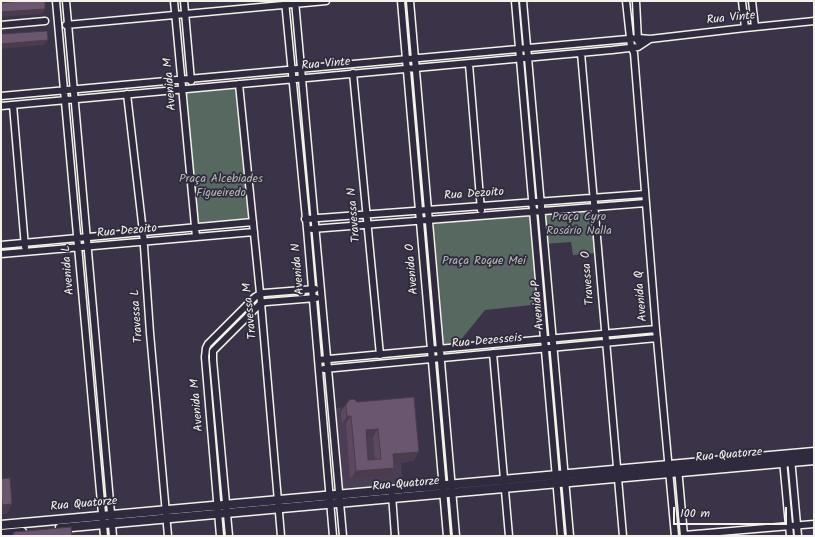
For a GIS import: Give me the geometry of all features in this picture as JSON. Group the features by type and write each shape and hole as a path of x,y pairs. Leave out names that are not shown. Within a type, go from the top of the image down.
{"street":[{"name":"Avenida L","path":"56,1 93,407 107,519 113,536"},
{"name":"Avenida L","path":"66,1 101,405 107,519 104,536"},
{"name":"Avenida M","path":"174,1 196,237"},
{"name":"Avenida M","path":"184,1 192,88"},
{"path":"58,25 176,15 295,2 326,1"},
{"name":"Avenida O","path":"400,1 447,536"},
{"name":"Avenida O","path":"410,1 456,536"},
{"name":"Avenida P","path":"515,1 561,536"},
{"name":"Avenida P","path":"523,1 570,536"},
{"name":"Avenida Q","path":"626,1 632,50 675,536"},
{"path":"636,1 639,38 638,47"},
{"path":"742,1 745,28"},
{"path":"752,1 754,27"},
{"name":"Avenida N","path":"295,2 343,536"},
{"name":"Avenida N","path":"285,3 307,230 333,536"},
{"path":"1,25 45,21"},
{"name":"Rua Vinte","path":"1,96 630,38 650,39 814,21"},
{"name":"Rua Vinte","path":"1,106 582,53 632,50 650,39"},
{"name":"Travessa O","path":"582,53 623,536"},
{"path":"469,64 482,215"},
{"name":"Travessa N","path":"353,74 380,355"},
{"name":"Travessa M","path":"239,84 261,304 281,536"},
{"name":"Travessa L","path":"127,94 143,232 150,333 168,536"},
{"path":"13,105 26,251"},
{"path":"528,156 537,156"},
{"name":"Rua Dezoito","path":"305,219 645,194"},
{"name":"Rua Dezoito","path":"307,230 429,219 646,203"},
{"name":"Rua Dezoito","path":"1,245 253,222"},
{"name":"Rua Dezoito","path":"1,254 254,232"},
{"path":"537,265 546,264"},
{"path":"321,288 260,294 255,297 208,344 205,351 213,354 215,349 261,304 266,302 322,297"},
{"name":"Rua Dezesseis","path":"318,360 656,328"},
{"name":"Rua Dezesseis","path":"319,369 657,338"},
{"name":"Avenida M","path":"205,351 222,509 229,536"},
{"path":"493,353 508,536"},
{"name":"Avenida M","path":"213,354 222,509 220,536"},
{"path":"93,407 101,405"},
{"name":"Rua Quatorze","path":"787,459 814,452"},
{"path":"787,459 798,536"},
{"path":"787,459 790,536"},
{"name":"Rua Quatorze","path":"1,525 107,519 787,459 814,460"},
{"path":"678,468 684,536 814,524"},
{"path":"392,494 395,536"},
{"name":"Rua Quatorze","path":"48,529 107,519"},
{"path":"1,534 32,531"}],"shaded area":[{"path":"409,401 414,461 401,463 403,486 342,491 336,408"}],"green space":[{"name":"Praça Alcebiades Figueiredo","path":"240,84 253,222 195,227 182,89"},
{"name":"Praça Cyro Rosário Nalla","path":"594,207 598,253 573,255 571,242 545,244 542,211"},
{"name":"Praça Roque Mei","path":"532,211 541,304 485,310 455,347 440,349 429,219"}],"building":[{"path":"45,1 45,9 1,12 1,3"},
{"path":"47,31 48,40 1,44 1,34"},
{"path":"414,397 419,452 393,454 394,468 356,471 351,416 347,416 346,405 349,400 354,399 357,402","holes":["378,429 381,459 368,460 366,430"]},
{"path":"10,478 12,504 2,505 1,479"},
{"path":"71,527 72,536 14,536 14,532"}]}
